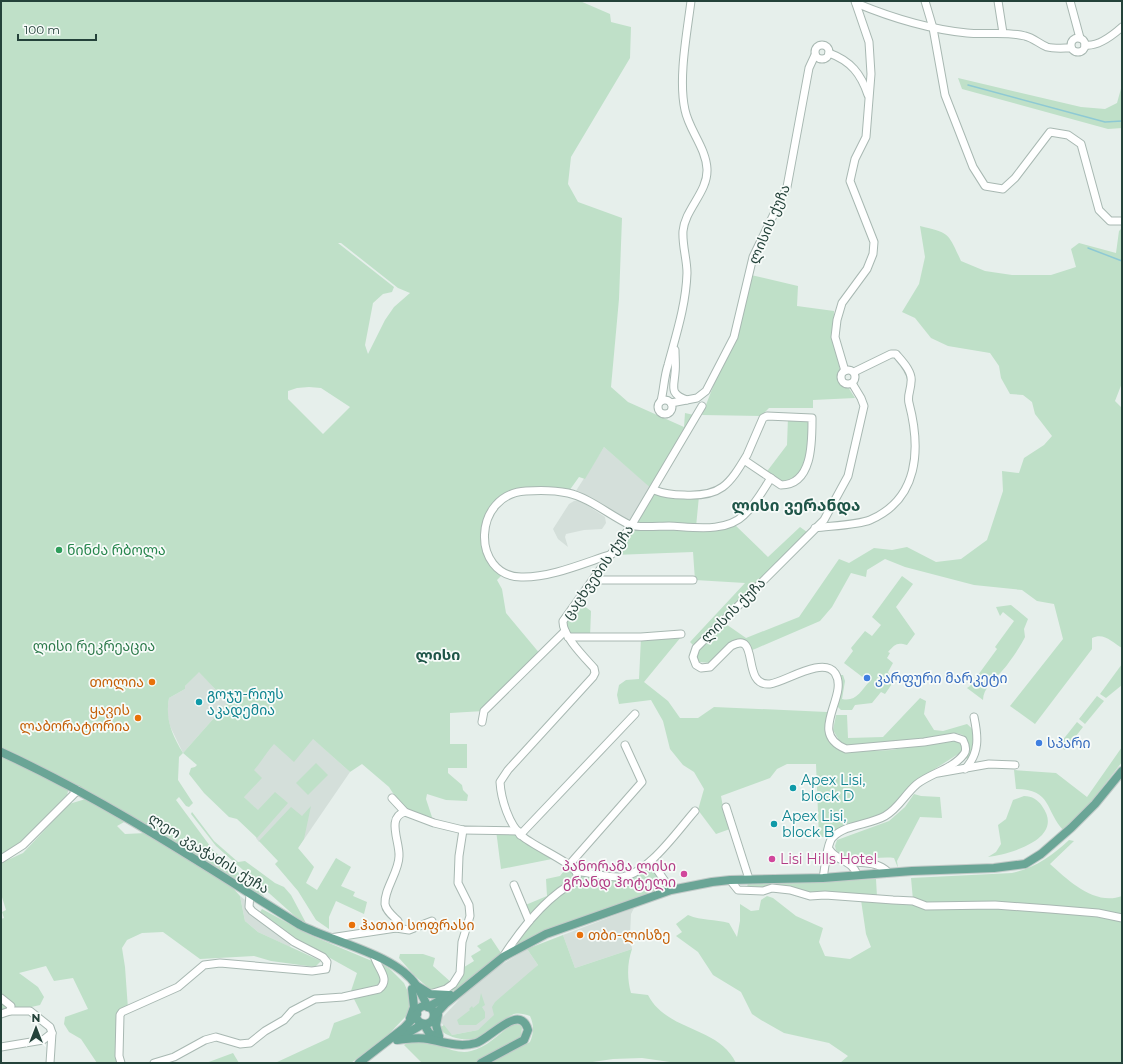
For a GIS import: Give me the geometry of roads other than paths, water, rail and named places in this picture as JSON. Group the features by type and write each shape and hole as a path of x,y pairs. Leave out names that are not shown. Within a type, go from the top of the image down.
{"main road":[{"name":"ლეო კვაჭაძის ქუჩა","path":"1,752 78,790 150,832 300,925 389,961 403,973 414,988"},
{"path":"391,1041 422,1007 451,997 465,988 503,957 546,934 671,890 730,880 823,878 888,872 994,868 1025,864 1042,854 1071,828 1122,771"},
{"path":"414,988 430,994 451,997"},
{"path":"414,988 427,1006 432,1010 434,1028 439,1036 451,1043"},
{"path":"414,988 418,1020 433,1036 451,1043"},
{"path":"391,1041 406,1023 413,1011 414,988"},
{"path":"359,1063 391,1041 433,1018 451,997"},
{"path":"439,1036 436,1020 451,997"},
{"path":"391,1041 426,1039 466,1045 475,1044 490,1036 513,1019 520,1019 524,1022 528,1030 524,1040 481,1063"}],"street":[{"path":"661,401 666,400 671,403 672,408 670,412 664,413 658,409 658,404 661,401 667,366 675,344 683,307 687,273 683,231 704,185 707,170 705,157 690,127 684,109 683,66 691,1"},
{"path":"925,1 933,28 945,95 973,167 985,186 1003,189 1015,178 1050,132 1068,135 1081,144 1099,210 1110,221 1122,221"},
{"path":"998,1 1003,33"},
{"path":"855,2 890,18 933,28 968,33 1003,33 1026,36 1036,39 1047,47 1071,48 1075,52 1080,52 1084,50 1085,45 1084,41 1080,38 1070,1"},
{"path":"854,372 855,379 852,383 846,383 842,379 842,373 845,370 835,336 837,320 842,303 867,269 873,254 874,242 850,181 855,159 866,137 871,74 869,42 855,2"},
{"path":"1085,45 1092,46 1114,35 1122,27"},
{"path":"1071,48 1073,39 1080,38"},
{"name":"ლისის ქუჩა","path":"671,403 697,398 706,391 734,337 753,257 787,187 809,68 815,55 818,58 823,59 828,56 829,53 841,58 853,67 862,78 869,97"},
{"path":"675,344 675,371 673,388 677,395 687,400"},
{"path":"815,528 868,521 892,507 904,492 912,475 915,454 914,431 907,397 912,381 910,372 896,354 891,354 854,372 845,370"},
{"name":"ლისის ქუჩა","path":"852,383 864,406 853,463 848,476 827,514 815,528 696,648 694,652 694,661 701,668 710,667 731,646 739,643 748,647 751,655 752,671 758,681 762,683 772,684 817,668 827,668 835,674 837,683 837,692 831,713 829,731 833,740 841,747 846,749 863,749 957,737 963,740 966,750 957,760"},
{"name":"ცაცხვების ქუჩა","path":"482,722 484,711 566,634 563,621 631,526 654,490 702,406"},
{"path":"654,490 665,494 699,496 717,492 726,485 744,460 763,418 767,416 812,418 812,448 807,464 799,477 793,483 781,485 744,460"},
{"path":"612,554 537,576 511,576 498,569 488,556 485,533 489,514 496,502 505,496 519,491 554,491 581,497 631,526 720,527 732,523 744,515 772,478"},
{"path":"593,580 693,580"},
{"path":"566,634 634,637 681,634"},
{"path":"519,833 507,810 500,782 508,770 594,677 595,673 594,668 566,634"},
{"path":"519,833 635,714"},
{"path":"966,769 977,748 978,739 974,717"},
{"path":"569,865 642,782 625,745"},
{"path":"823,878 830,842 838,833 884,816 902,802 916,784 957,760 989,764 1015,765"},
{"path":"934,774 989,764"},
{"path":"1,859 23,845 78,790"},
{"path":"392,798 405,812 434,823 463,830 519,833 576,871 620,877 635,873 651,861 695,811"},
{"path":"726,807 749,879"},
{"path":"396,928 398,921 387,909 385,900 398,868 399,856 394,826 395,819 400,814 405,812"},
{"path":"427,1006 430,994 446,989 453,984 460,973 462,942 470,916 469,905 458,883 459,856 463,830"},
{"path":"829,848 832,853 854,867 857,875"},
{"path":"840,859 849,862 874,863 881,865 888,872"},
{"path":"651,861 671,890"},
{"path":"503,957 516,936 529,921 564,888 576,881 576,871"},
{"path":"730,880 738,890 750,891 772,888 790,890 810,896 825,895 893,900 913,902 926,906 995,905 1050,908 1098,912 1122,918"},
{"path":"514,885 529,921"},
{"path":"120,1063 120,1015 122,1012 178,987 204,965 220,964 312,970 326,969 328,962 323,957 294,942 252,911 249,907 250,894"},
{"path":"329,938 396,928 409,930 432,921"},
{"path":"154,1063 174,1057 206,1040 216,1037 240,1044 250,1043 264,1031 284,1020 292,1011 315,999 343,997 379,989 383,984 383,974 374,955"},
{"path":"1,998 11,1006 10,1011"},
{"path":"1,1014 10,1011 30,1012 50,1027 52,1033 50,1063"},
{"path":"1,1047 44,1040 52,1033"}],"waterway":[{"path":"968,85 1105,122 1122,121"},
{"path":"1088,248 1122,261"}],"place":[{"name":"ნინძა რბოლა","path":"59,550"},
{"name":"კარფური მარკეტი","path":"867,678"},
{"name":"თოლია","path":"152,682"},
{"name":"გოჯუ-რიუს აკადემია","path":"199,702"},
{"name":"ყავის ლაბორატორია","path":"138,718"},
{"name":"სპარი","path":"1039,743"},
{"name":"Apex Lisi, block D","path":"793,788"},
{"name":"Apex Lisi, block B","path":"774,824"},
{"name":"Lisi Hills Hotel","path":"772,859"},
{"name":"პანორამა ლისი გრანდ ჰოტელი","path":"684,874"},
{"name":"ჰათაი სოფრასი","path":"352,925"},
{"name":"თბი-ლისზე","path":"580,935"}],"district":[{"name":"ლისი ვერანდა","path":"796,505"},
{"name":"ლისი","path":"438,655"}],"park label":[{"name":"ლისი რეკრეაცია","path":"94,646"}]}
